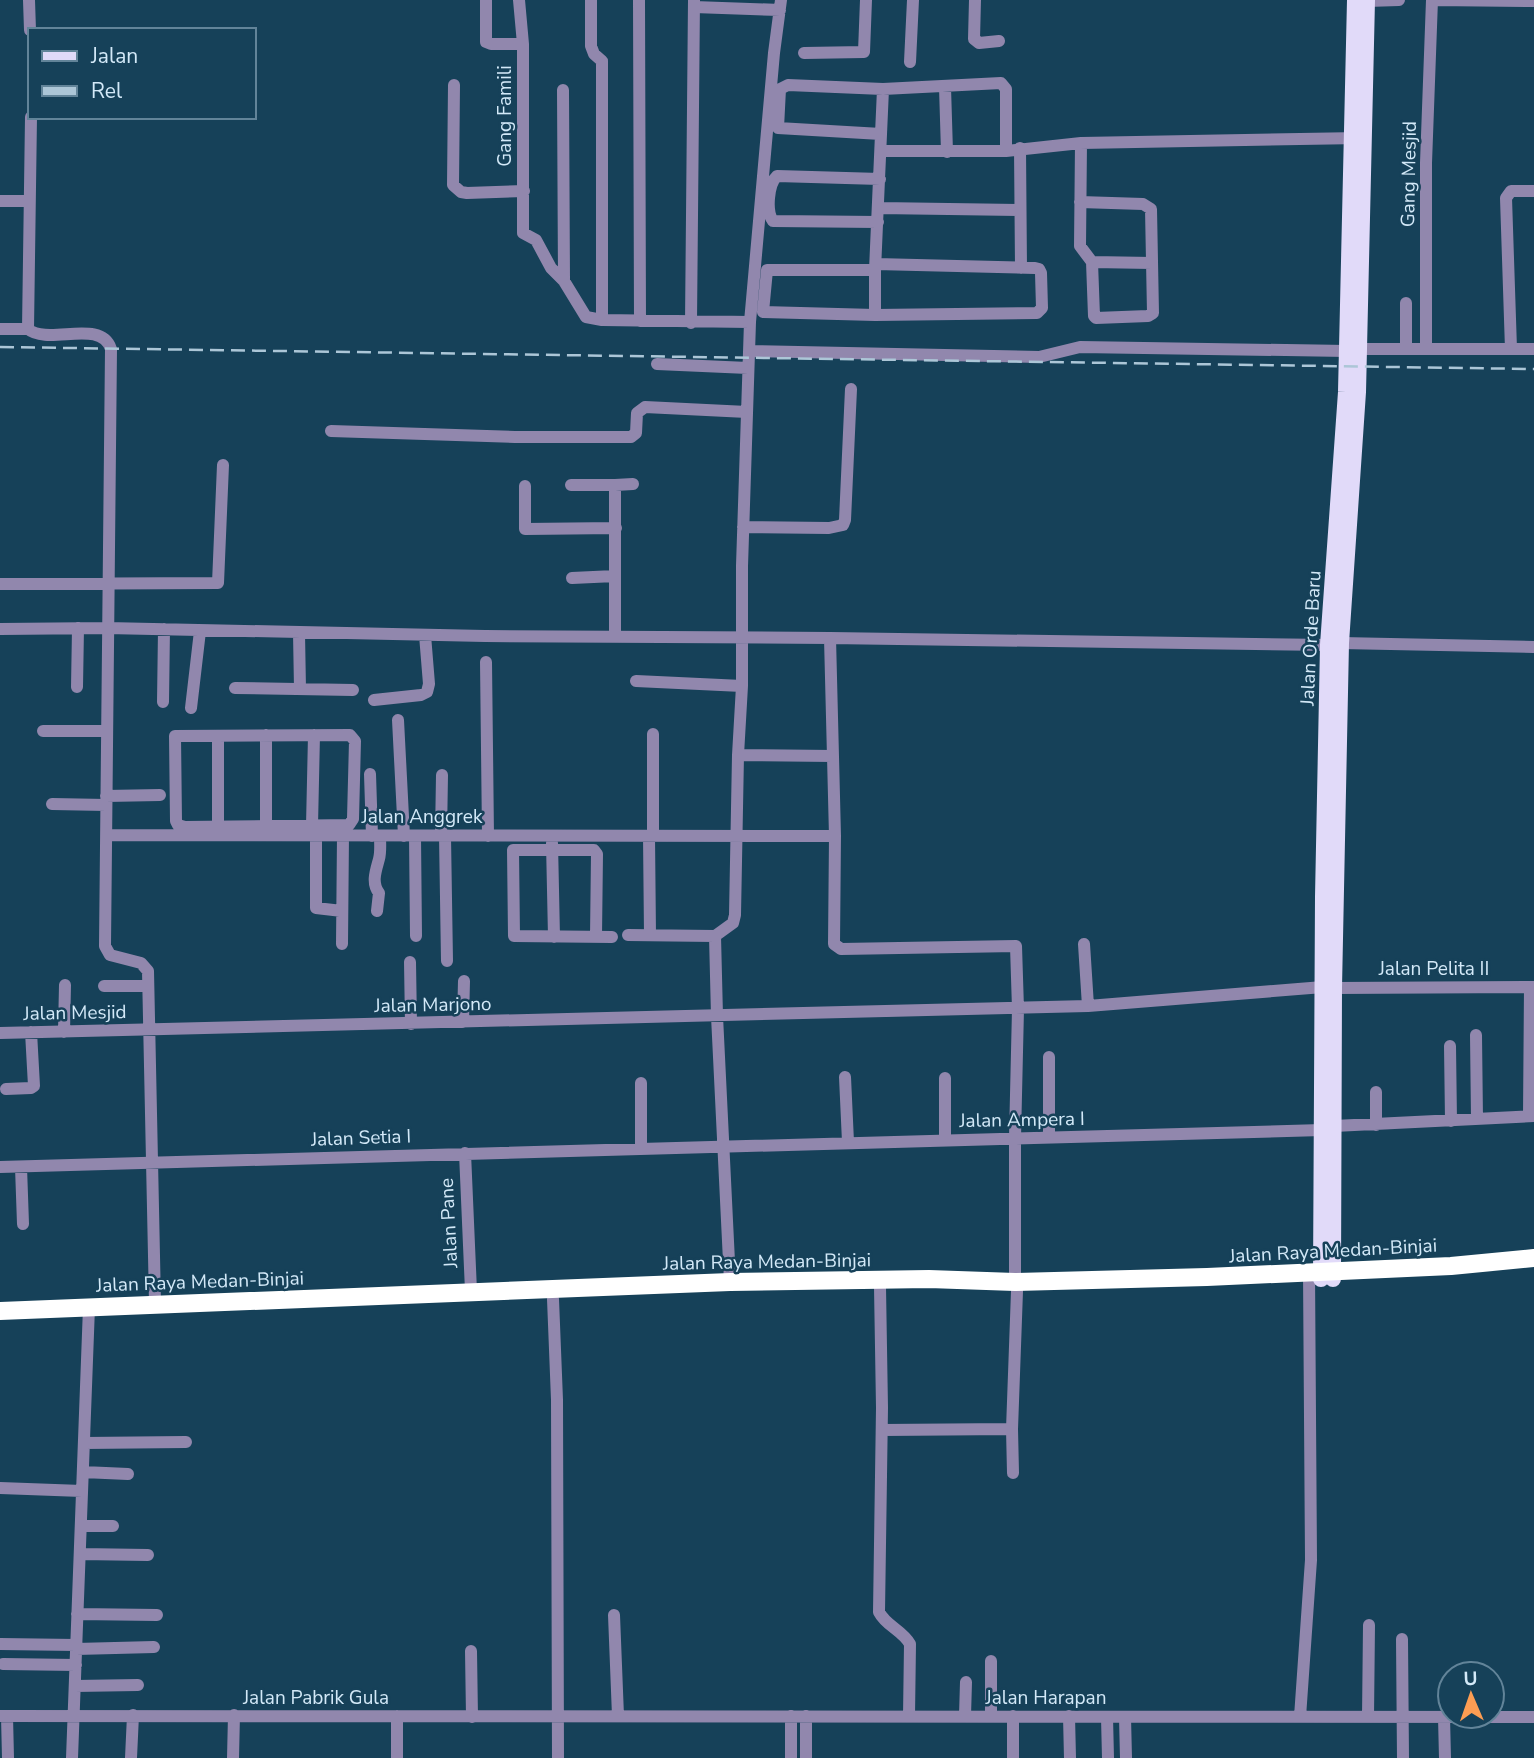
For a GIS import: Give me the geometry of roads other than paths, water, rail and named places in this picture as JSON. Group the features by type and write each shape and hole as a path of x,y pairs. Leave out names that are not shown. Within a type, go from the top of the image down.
{"highway":[{"name":"Jalan Raya Medan-Binjai","path":"1321,1275 1534,1258"},
{"name":"Jalan Raya Medan-Binjai","path":"0,1320 155,1303 471,1291 611,1292 1016,1286 1534,1269"},
{"name":"Jalan Raya Medan-Binjai","path":"0,1311 553,1299 730,1282 929,1279 1016,1286"}],"main road":[{"name":"Jalan Orde Baru","path":"1355,0 1358,138"},
{"name":"Jalan Orde Baru","path":"1321,1275 1328,1128 1334,644 1353,350 1358,138 1367,0"}],"street":[{"path":"29,0 30,28"},
{"path":"485,0 486,42 523,44"},
{"name":"Gang Famili","path":"519,0 523,44 523,233 536,240 551,268 564,281"},
{"path":"591,0 591,46 594,54 602,61 602,320"},
{"path":"639,0 640,321"},
{"path":"804,53 864,52 866,0"},
{"path":"910,62 913,0"},
{"path":"975,0 974,40 979,43 999,41"},
{"path":"1348,0 1355,0"},
{"path":"1367,0 1399,0"},
{"path":"1433,0 1534,1"},
{"name":"Gang Mesjid","path":"1426,349 1426,163 1433,0"},
{"path":"628,935 715,936 733,923 735,915 738,755 743,686 743,527 750,322 780,5 694,3 691,323"},
{"path":"881,134 782,130 778,128 780,89 783,86 883,89 1001,82 1006,89 1006,151"},
{"path":"454,85 453,185 461,192 467,193 524,191"},
{"path":"945,87 947,152"},
{"path":"876,315 875,267 883,89"},
{"path":"564,90 564,281 586,317 691,323 750,322"},
{"path":"28,329 31,119"},
{"path":"881,151 1006,151 1081,143 1358,138"},
{"path":"1080,202 1148,205 1151,209 1153,313 1148,316 1096,318 1093,312 1092,262 1080,246 1080,202 1081,143"},
{"path":"1020,148 1021,268"},
{"path":"878,222 773,221 769,216 771,183 777,176 880,179"},
{"path":"1511,349 1506,198 1511,191 1534,191"},
{"path":"0,201 28,201"},
{"path":"879,208 1020,210"},
{"path":"1092,262 1152,263"},
{"path":"1021,268 1040,269 1042,309 1037,313 876,315 764,313 762,310 765,272 769,269 1021,268"},
{"path":"1406,303 1406,349"},
{"path":"0,329 28,329 38,334 93,334 105,339 111,349 105,946 110,955 145,966 148,971 155,1303"},
{"path":"750,351 1039,358 1080,347 1534,349"},
{"path":"657,364 748,368"},
{"path":"743,527 829,528 843,525 851,389"},
{"path":"331,431 515,437 631,437 636,433 637,413 645,407 747,412"},
{"path":"0,584 218,583 223,465"},
{"path":"570,485 633,484"},
{"path":"615,485 615,636"},
{"path":"525,486 525,529 615,528"},
{"path":"572,578 615,576"},
{"path":"77,687 78,628"},
{"path":"0,629 107,628 425,635 1534,647"},
{"path":"163,702 164,629"},
{"path":"191,708 200,631"},
{"path":"299,633 300,689"},
{"path":"374,699 421,695 427,692 429,684 425,635"},
{"path":"830,638 835,836 834,944 841,950 1016,946 1018,1009 1013,1473"},
{"path":"486,662 488,836"},
{"path":"636,681 743,686"},
{"path":"235,688 352,690"},
{"path":"398,720 416,936"},
{"path":"43,731 107,731"},
{"path":"650,935 653,734"},
{"path":"266,735 267,831 178,825 176,736 266,735 350,735 355,741 352,823 314,831"},
{"path":"314,735 316,908 342,911"},
{"path":"218,736 218,826"},
{"path":"738,755 833,756"},
{"path":"370,774 379,860 375,869 375,887 379,893 377,911"},
{"path":"442,775 447,961"},
{"path":"52,804 160,795"},
{"name":"Jalan Anggrek","path":"106,835 314,831 343,835 488,836 553,842 651,836 835,836"},
{"path":"342,944 343,835"},
{"path":"553,842 554,937"},
{"path":"596,936 597,854 590,849 553,842 513,850 513,933 516,937 612,937"},
{"path":"715,936 730,1282"},
{"path":"1084,944 1088,1006"},
{"path":"410,962 411,1024"},
{"path":"463,1022 464,981"},
{"path":"64,1032 65,985"},
{"path":"104,986 147,986"},
{"path":"1531,1116 1532,987"},
{"name":"Jalan Pelita II","path":"1018,1009 1329,988 1532,987"},
{"name":"Jalan Marjono","path":"150,1030 1018,1009"},
{"name":"Jalan Mesjid","path":"0,1033 150,1030"},
{"path":"6,1090 34,1086 31,1032"},
{"path":"1476,1035 1476,1119"},
{"path":"1450,1046 1451,1121"},
{"path":"1049,1057 1049,1137"},
{"path":"845,1077 848,1142"},
{"path":"945,1078 945,1140"},
{"path":"641,1083 641,1148"},
{"path":"1376,1092 1376,1125"},
{"name":"Jalan Ampera I","path":"723,1146 1328,1128 1531,1116"},
{"name":"Jalan Setia I","path":"0,1167 723,1146"},
{"name":"Jalan Pane","path":"464,1153 471,1291"},
{"path":"21,1167 23,1224"},
{"path":"1300,1717 1311,1560 1321,1275"},
{"path":"880,1287 882,1430 879,1612 910,1644 909,1716"},
{"path":"553,1299 558,1413 558,1758"},
{"path":"72,1758 89,1311"},
{"path":"882,1430 1012,1429"},
{"path":"84,1443 186,1442"},
{"path":"83,1472 128,1474"},
{"path":"0,1488 82,1491"},
{"path":"81,1526 113,1527"},
{"path":"80,1554 148,1555"},
{"path":"78,1614 157,1615"},
{"path":"614,1615 618,1716"},
{"path":"1368,1717 1369,1625"},
{"path":"1402,1640 1403,1758"},
{"path":"0,1644 154,1647"},
{"path":"471,1651 472,1717"},
{"path":"990,1661 990,1716"},
{"path":"3,1664 76,1665"},
{"path":"965,1716 966,1682"},
{"path":"75,1686 138,1685"},
{"path":"1280,1717 1303,1696"},
{"path":"131,1758 132,1715"},
{"path":"233,1758 234,1715"},
{"path":"4,1716 8,1758"},
{"name":"Jalan Pabrik Gula","path":"4,1716 558,1716"},
{"path":"397,1716 397,1758"},
{"name":"Jalan Harapan","path":"558,1716 1436,1717"},
{"path":"791,1716 791,1758"},
{"path":"806,1716 806,1758"},
{"path":"1013,1716 1013,1758"},
{"path":"1069,1717 1070,1758"},
{"path":"1107,1717 1108,1758"},
{"path":"1125,1717 1126,1758"},
{"name":"Jalan Harapan","path":"1506,1717 1534,1717"},
{"path":"1444,1730 1445,1758"}],"railway":[{"path":"0,347 1534,369"}]}
